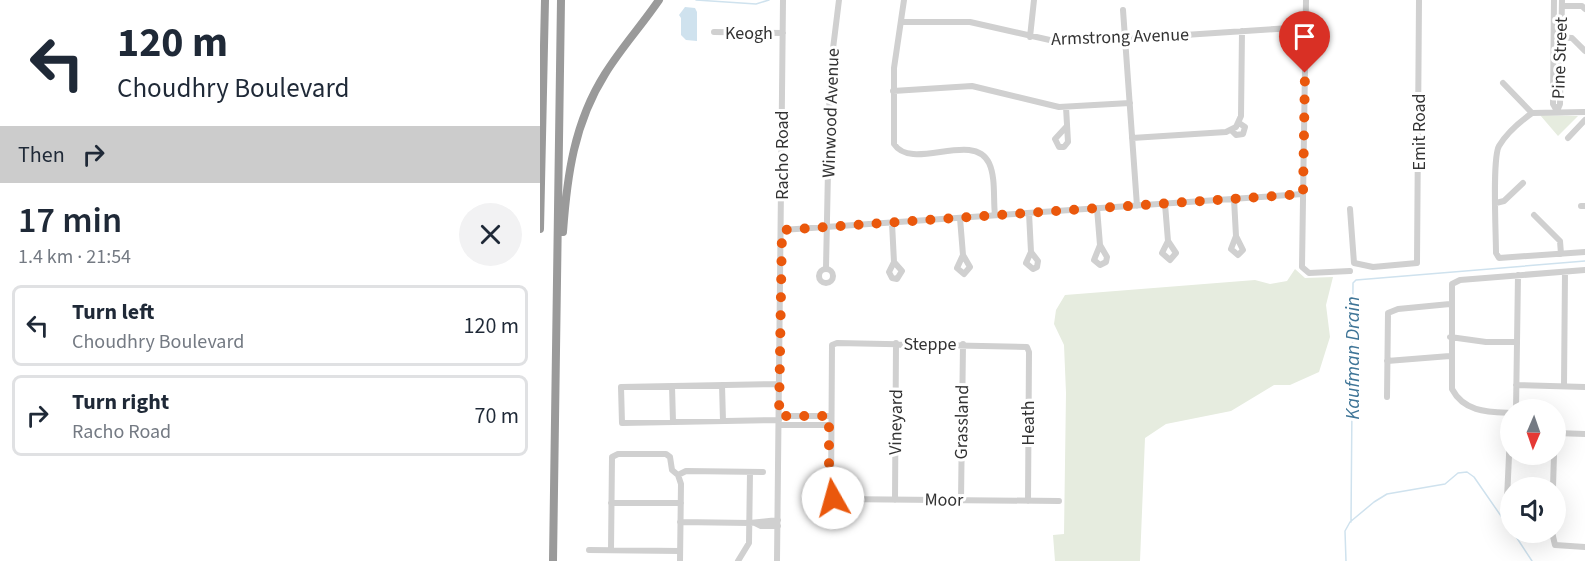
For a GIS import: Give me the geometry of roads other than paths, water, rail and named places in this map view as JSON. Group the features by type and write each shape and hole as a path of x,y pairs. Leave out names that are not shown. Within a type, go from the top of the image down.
{"highway":[{"path":"540,229 545,0"},
{"path":"553,561 561,0"},
{"path":"556,340 568,180 575,141 587,107 606,72 659,0"}],"street":[{"name":"Racho Road","path":"777,561 783,0"},
{"name":"Winwood Avenue","path":"826,268 830,73 839,0"},
{"path":"904,0 893,91 892,138 896,147 911,154 967,150 980,153 991,169 995,215"},
{"path":"1030,37 1034,0"},
{"path":"1306,0 1304,271 1310,273 1350,271"},
{"name":"Emit Road","path":"1350,209 1354,263 1383,267 1417,263 1419,0"},
{"name":"Pine Street","path":"1554,0 1558,14 1558,37 1557,79 1553,104 1557,111"},
{"path":"1562,3 1582,6 1585,9"},
{"name":"Pine Street","path":"1558,14 1562,3"},
{"path":"1123,10 1137,206"},
{"name":"Armstrong Avenue","path":"901,22 970,22 1063,43 1126,36 1306,27"},
{"path":"1132,138 1231,130 1239,123 1242,31"},
{"name":"Keogh","path":"714,32 783,33"},
{"path":"1558,37 1572,38 1585,51"},
{"path":"1503,83 1532,113"},
{"path":"893,91 972,86 1066,108 1130,103"},
{"path":"1066,108 1067,126"},
{"path":"1585,112 1532,113 1498,148 1496,253 1499,258 1585,252"},
{"path":"1568,138 1585,120"},
{"path":"1496,203 1504,201 1523,183"},
{"path":"782,230 1303,194"},
{"path":"1234,199 1236,236"},
{"path":"1166,204 1168,241"},
{"path":"1097,208 1100,245"},
{"path":"1029,213 1031,252"},
{"path":"1534,215 1560,241 1561,254"},
{"path":"960,218 963,255"},
{"path":"892,223 894,262"},
{"path":"1500,413 1482,412 1460,400 1451,385 1450,288 1454,282 1585,270"},
{"path":"1564,387 1565,272"},
{"path":"1516,399 1518,275"},
{"path":"1387,397 1389,312 1450,304"},
{"path":"1450,337 1486,342 1517,342"},
{"name":"Vineyard","path":"895,500 897,343"},
{"name":"Steppe","path":"829,416 830,350 834,344 1027,346"},
{"name":"Grassland","path":"962,500 963,344"},
{"name":"Heath","path":"1027,346 1029,352 1028,501"},
{"path":"1387,361 1450,356"},
{"path":"779,384 621,387 622,423 779,420 829,416 829,425 779,420"},
{"path":"722,385 723,421"},
{"path":"1516,385 1585,387"},
{"path":"672,386 673,422"},
{"name":"Moor","path":"829,425 831,497 836,499 1059,501"},
{"path":"1566,433 1585,434"},
{"path":"611,550 612,459 618,454 666,454 670,457 672,470 678,475 681,484 680,561"},
{"path":"678,475 686,471 763,472"},
{"path":"738,561 748,543 752,523 750,472"},
{"path":"612,502 681,503"},
{"path":"680,522 778,523"},
{"path":"1555,543 1555,545 1585,548"},
{"path":"589,550 680,551"}],"water":[{"path":"685,7 695,8 697,12 697,41 686,40 681,35 679,15"}],"waterway":[{"path":"696,0 756,4 769,0"},
{"name":"Kaufman Drain","path":"1351,522 1353,283 1356,280 1585,261"},
{"path":"1346,561 1345,531 1350,522 1387,494 1445,484 1458,473 1467,472 1474,477 1500,515"},
{"path":"1520,543 1532,561"}]}
